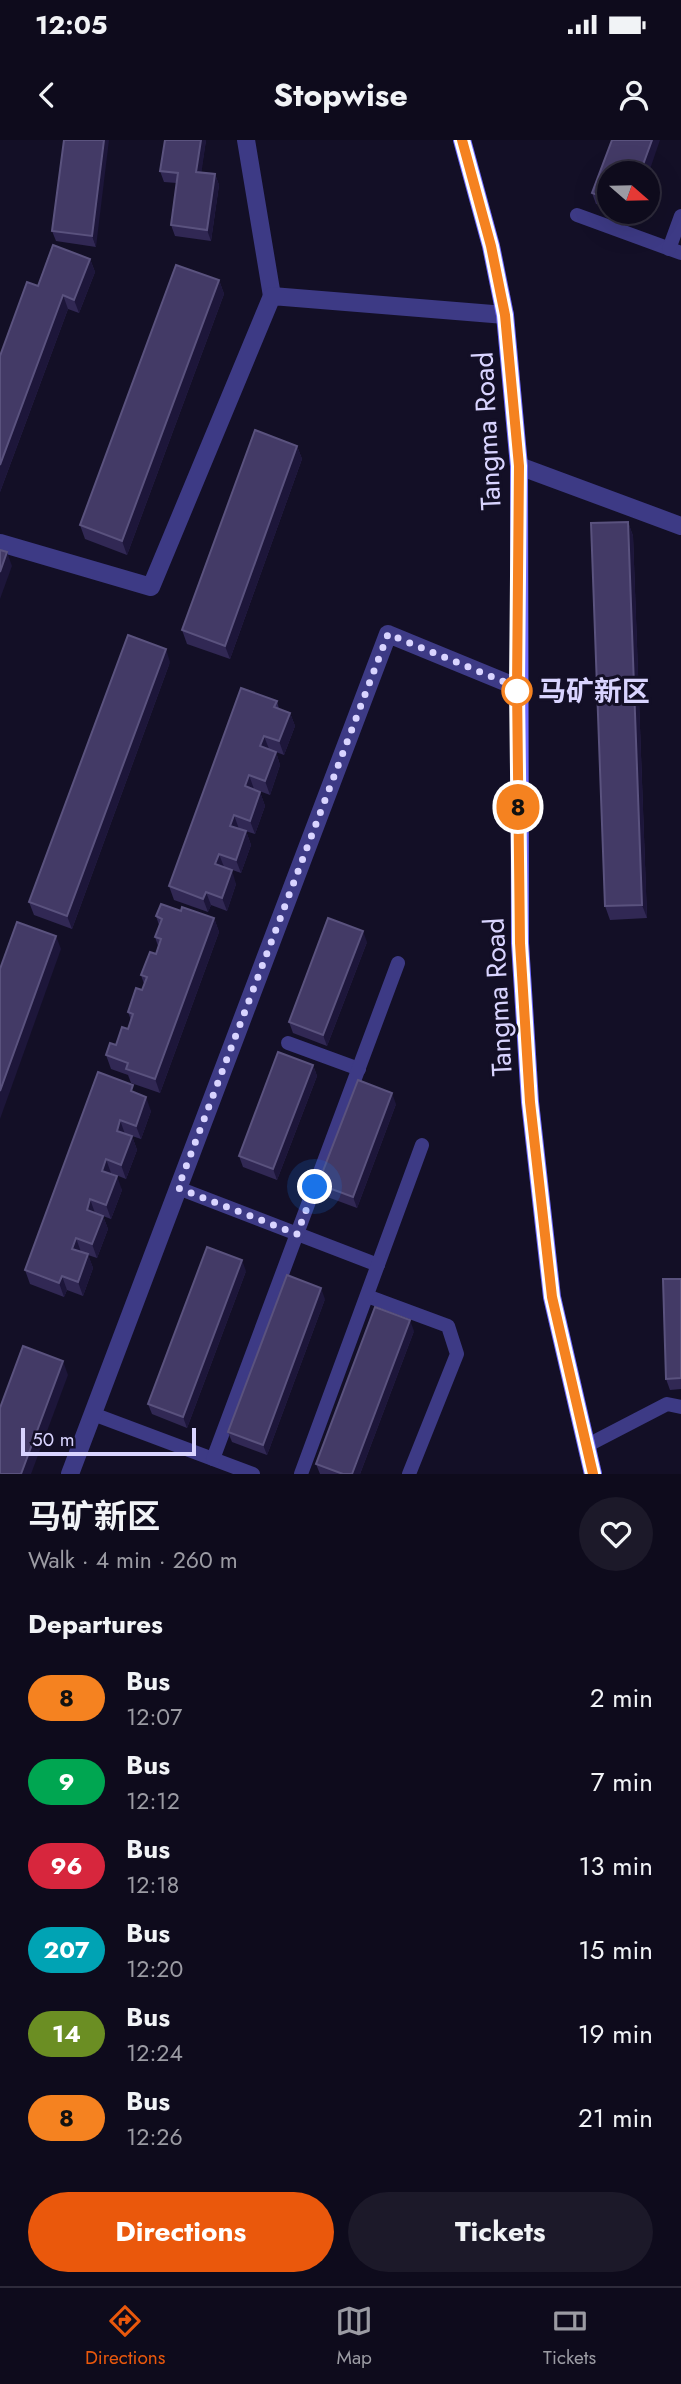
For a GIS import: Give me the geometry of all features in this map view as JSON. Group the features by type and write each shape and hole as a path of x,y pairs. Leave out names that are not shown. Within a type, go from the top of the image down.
{"main road":[{"name":"Tangma Road","path":"462,140 491,246 505,315 519,466 517,687 520,943 530,1102 552,1297 593,1474"}],"street":[{"path":"0,543 151,587 272,296 246,140"},
{"path":"272,296 505,315"},
{"path":"519,466 680,523"},
{"path":"70,1474 388,634 517,687"}],"lane":[{"path":"577,215 675,251 681,216"},
{"path":"213,1459 398,963"},
{"path":"288,1043 359,1069"},
{"path":"301,1474 422,1145"},
{"path":"178,1188 378,1265"},
{"path":"367,1296 448,1326 457,1354 409,1474"},
{"path":"586,1446 667,1404 681,1407"},
{"path":"93,1413 253,1474"}],"building":[{"path":"64,140 104,140 92,236 52,231"},
{"path":"165,140 201,140 196,172 215,174 207,230 171,225 178,173 160,171"},
{"path":"612,140 652,140 644,161 604,161"},
{"path":"597,180 597,195 592,193"},
{"path":"53,245 90,259 74,300 63,295 0,465 0,356 27,282 38,286"},
{"path":"176,265 219,280 122,541 80,525"},
{"path":"255,430 297,446 225,646 182,630"},
{"path":"628,522 642,905 605,906 591,523"},
{"path":"0,550 7,552 0,572"},
{"path":"128,635 166,649 67,916 29,902"},
{"path":"241,688 277,701 274,707 290,713 279,741 264,736 260,746 276,752 265,781 249,775 245,786 260,792 250,821 234,815 230,826 246,831 236,860 219,854 215,864 232,870 222,898 206,892 203,899 169,886"},
{"path":"161,904 181,911 182,907 214,918 155,1079 126,1069 128,1063 106,1055 110,1043 116,1045 122,1027 128,1029 133,1014 128,1012 136,988 142,990 147,977 141,975 150,952 156,954 161,939 155,937 162,919 156,916"},
{"path":"328,918 363,931 323,1035 289,1022"},
{"path":"17,922 56,936 0,1091 0,969"},
{"path":"278,1052 313,1065 273,1169 239,1156"},
{"path":"98,1072 133,1085 131,1091 146,1097 136,1126 120,1120 117,1131 132,1136 121,1165 106,1159 102,1171 117,1176 106,1205 90,1199 87,1210 103,1216 92,1244 76,1238 72,1249 88,1254 78,1282 62,1276 59,1283 25,1270"},
{"path":"358,1080 392,1093 353,1197 318,1184"},
{"path":"207,1247 242,1260 183,1417 148,1404"},
{"path":"287,1275 321,1288 263,1445 228,1432"},
{"path":"663,1279 681,1279 681,1378 666,1379"},
{"path":"375,1307 410,1320 352,1474 343,1474 316,1464"},
{"path":"23,1346 63,1361 21,1474 0,1474 0,1408"}],"bus line":[{"name":"8","path":"462,140 491,246 505,315 519,466 517,687 520,943 530,1102 552,1297 593,1474"}],"place":[{"name":"马矿新区","path":"517,691"}],"route":[{"path":"315,1187 297,1234 178,1188 388,634 517,687 517,691"}]}
